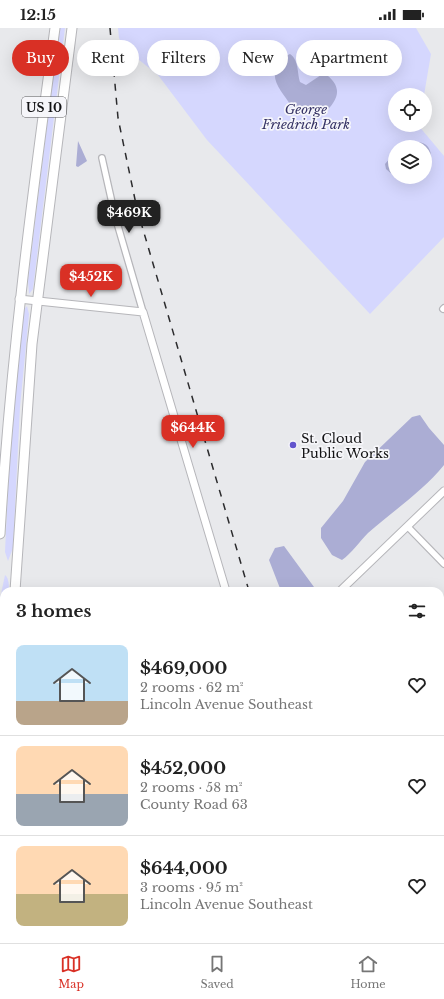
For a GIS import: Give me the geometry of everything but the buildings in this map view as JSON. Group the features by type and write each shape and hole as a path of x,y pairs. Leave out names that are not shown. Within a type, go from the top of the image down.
{"highway":[{"name":"US 10","path":"0,534 8,406 19,299 55,28"},
{"name":"US 10","path":"15,587 26,419 37,301 72,28"}],"street":[{"path":"102,158 117,222 225,587"},
{"path":"19,299 143,312"},
{"path":"344,587 444,491"},
{"path":"408,527 444,564"}],"green space":[{"path":"59,28 65,28 64,40 58,40"},
{"name":"George Friedrich Park","path":"118,28 416,28 431,54 425,88 388,88 388,132 424,132 431,140 388,140 388,184 432,184 432,142 444,156 444,237 370,314 207,140 159,76 220,76 220,40 147,40 147,66 139,60 139,40 120,40"},
{"path":"53,76 59,76 33,289 29,294 28,280"},
{"path":"27,306 29,314 20,407 13,548 8,561 5,552 12,408 23,311"},
{"path":"5,575 8,580 9,587 2,587"}],"shaded area":[{"path":"290,54 295,60 296,76 299,76 300,82 306,85 320,76 328,76 337,88 336,98 323,114 313,108 291,106 278,86 275,76 288,76 288,55"},
{"path":"78,141 87,161 78,167 76,166"},
{"path":"388,160 388,171 386,169 385,164"},
{"path":"420,415 444,445 444,465 427,484 368,533 346,557 342,560 332,555 321,538 321,528 343,501 365,462 412,417"},
{"path":"284,546 314,587 279,587 269,560 275,548"}],"railway":[{"path":"110,28 118,118 137,209 248,587"}],"place":[{"name":"St. Cloud Public Works","path":"293,445"}]}
